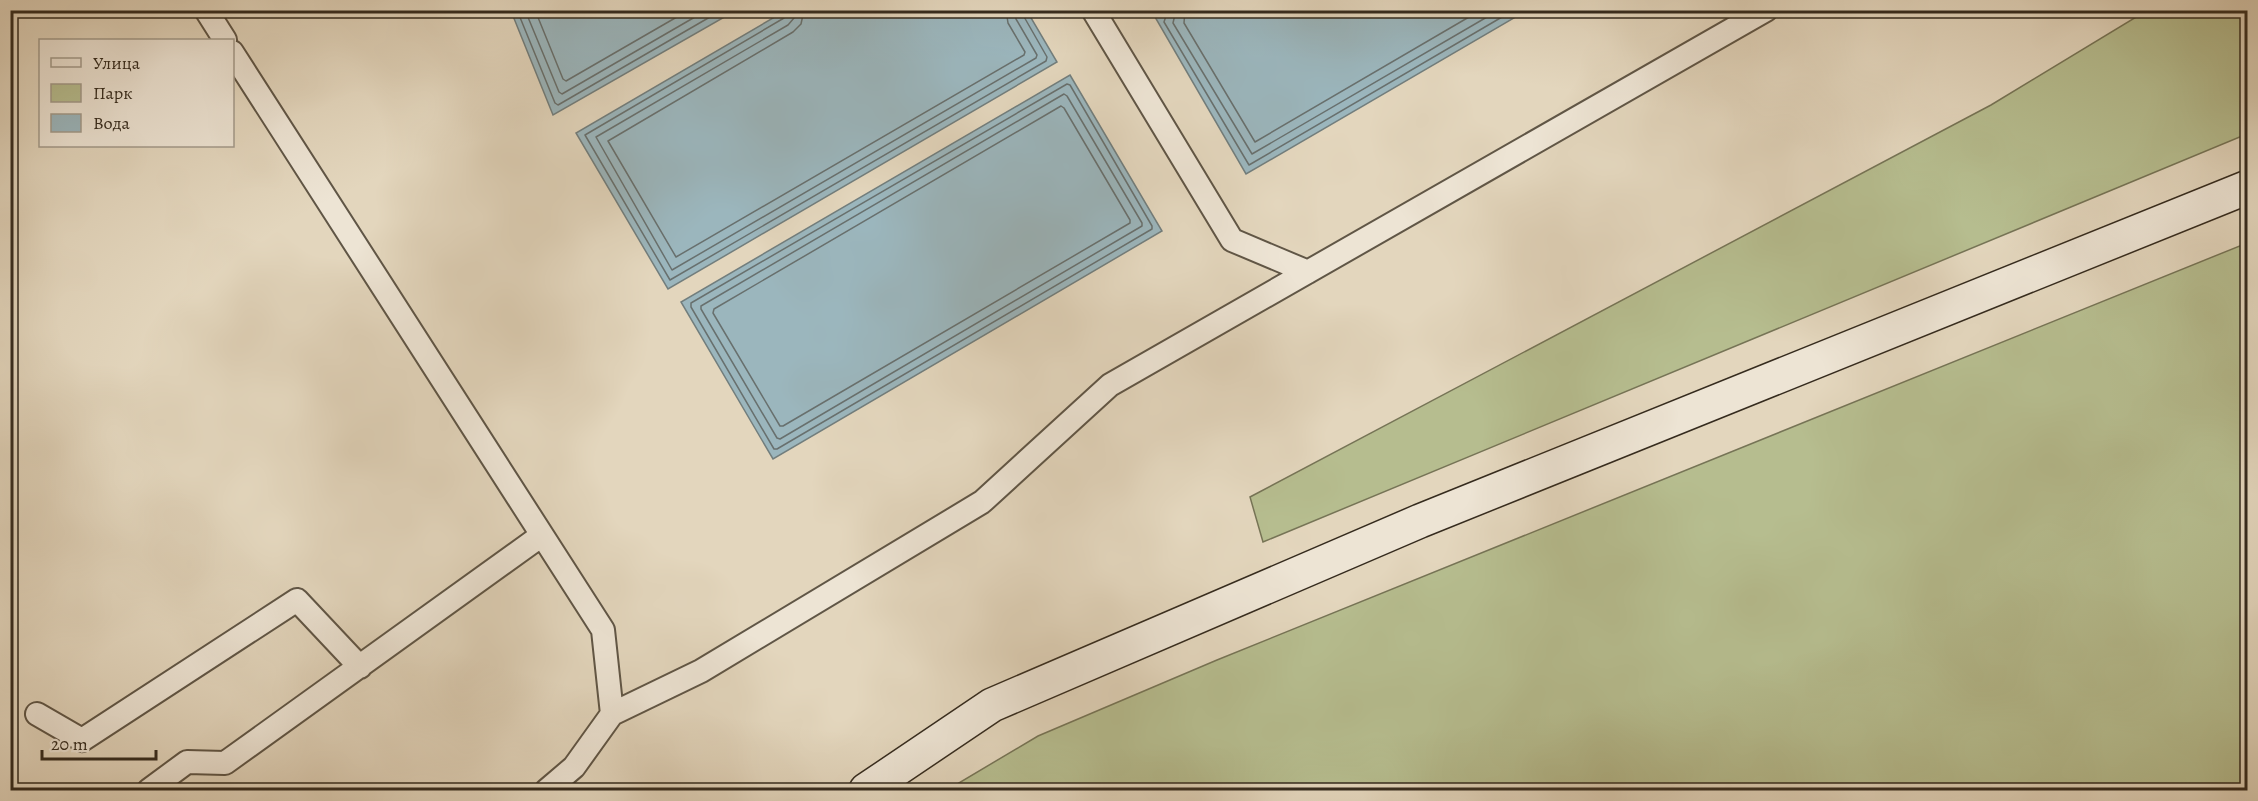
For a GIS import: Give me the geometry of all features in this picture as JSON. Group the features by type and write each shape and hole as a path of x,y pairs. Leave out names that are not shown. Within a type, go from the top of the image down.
{"main road":[{"path":"866,790 992,705 1419,520 2247,187"}],"lane":[{"path":"206,10 224,39"},
{"path":"1094,10 1232,240 1308,272"},
{"path":"547,790 574,767 612,714 701,670 982,502 1110,385 1757,13"},
{"path":"234,55 603,630 612,714"},
{"path":"148,790 187,762 225,764 542,535"},
{"path":"37,714 82,740 297,600 360,667"}],"green space":[{"path":"2146,11 2247,11 2247,134 1263,542 1250,497 1991,105"},
{"path":"2247,243 2247,790 947,790 1038,736 1217,660"}],"water":[{"path":"511,11 735,11 553,115"},
{"path":"785,11 1027,11 1057,62 668,289 576,133"},
{"path":"1166,11 1526,11 1246,174 1155,17"},
{"path":"1070,75 1162,231 773,459 681,302"}]}
